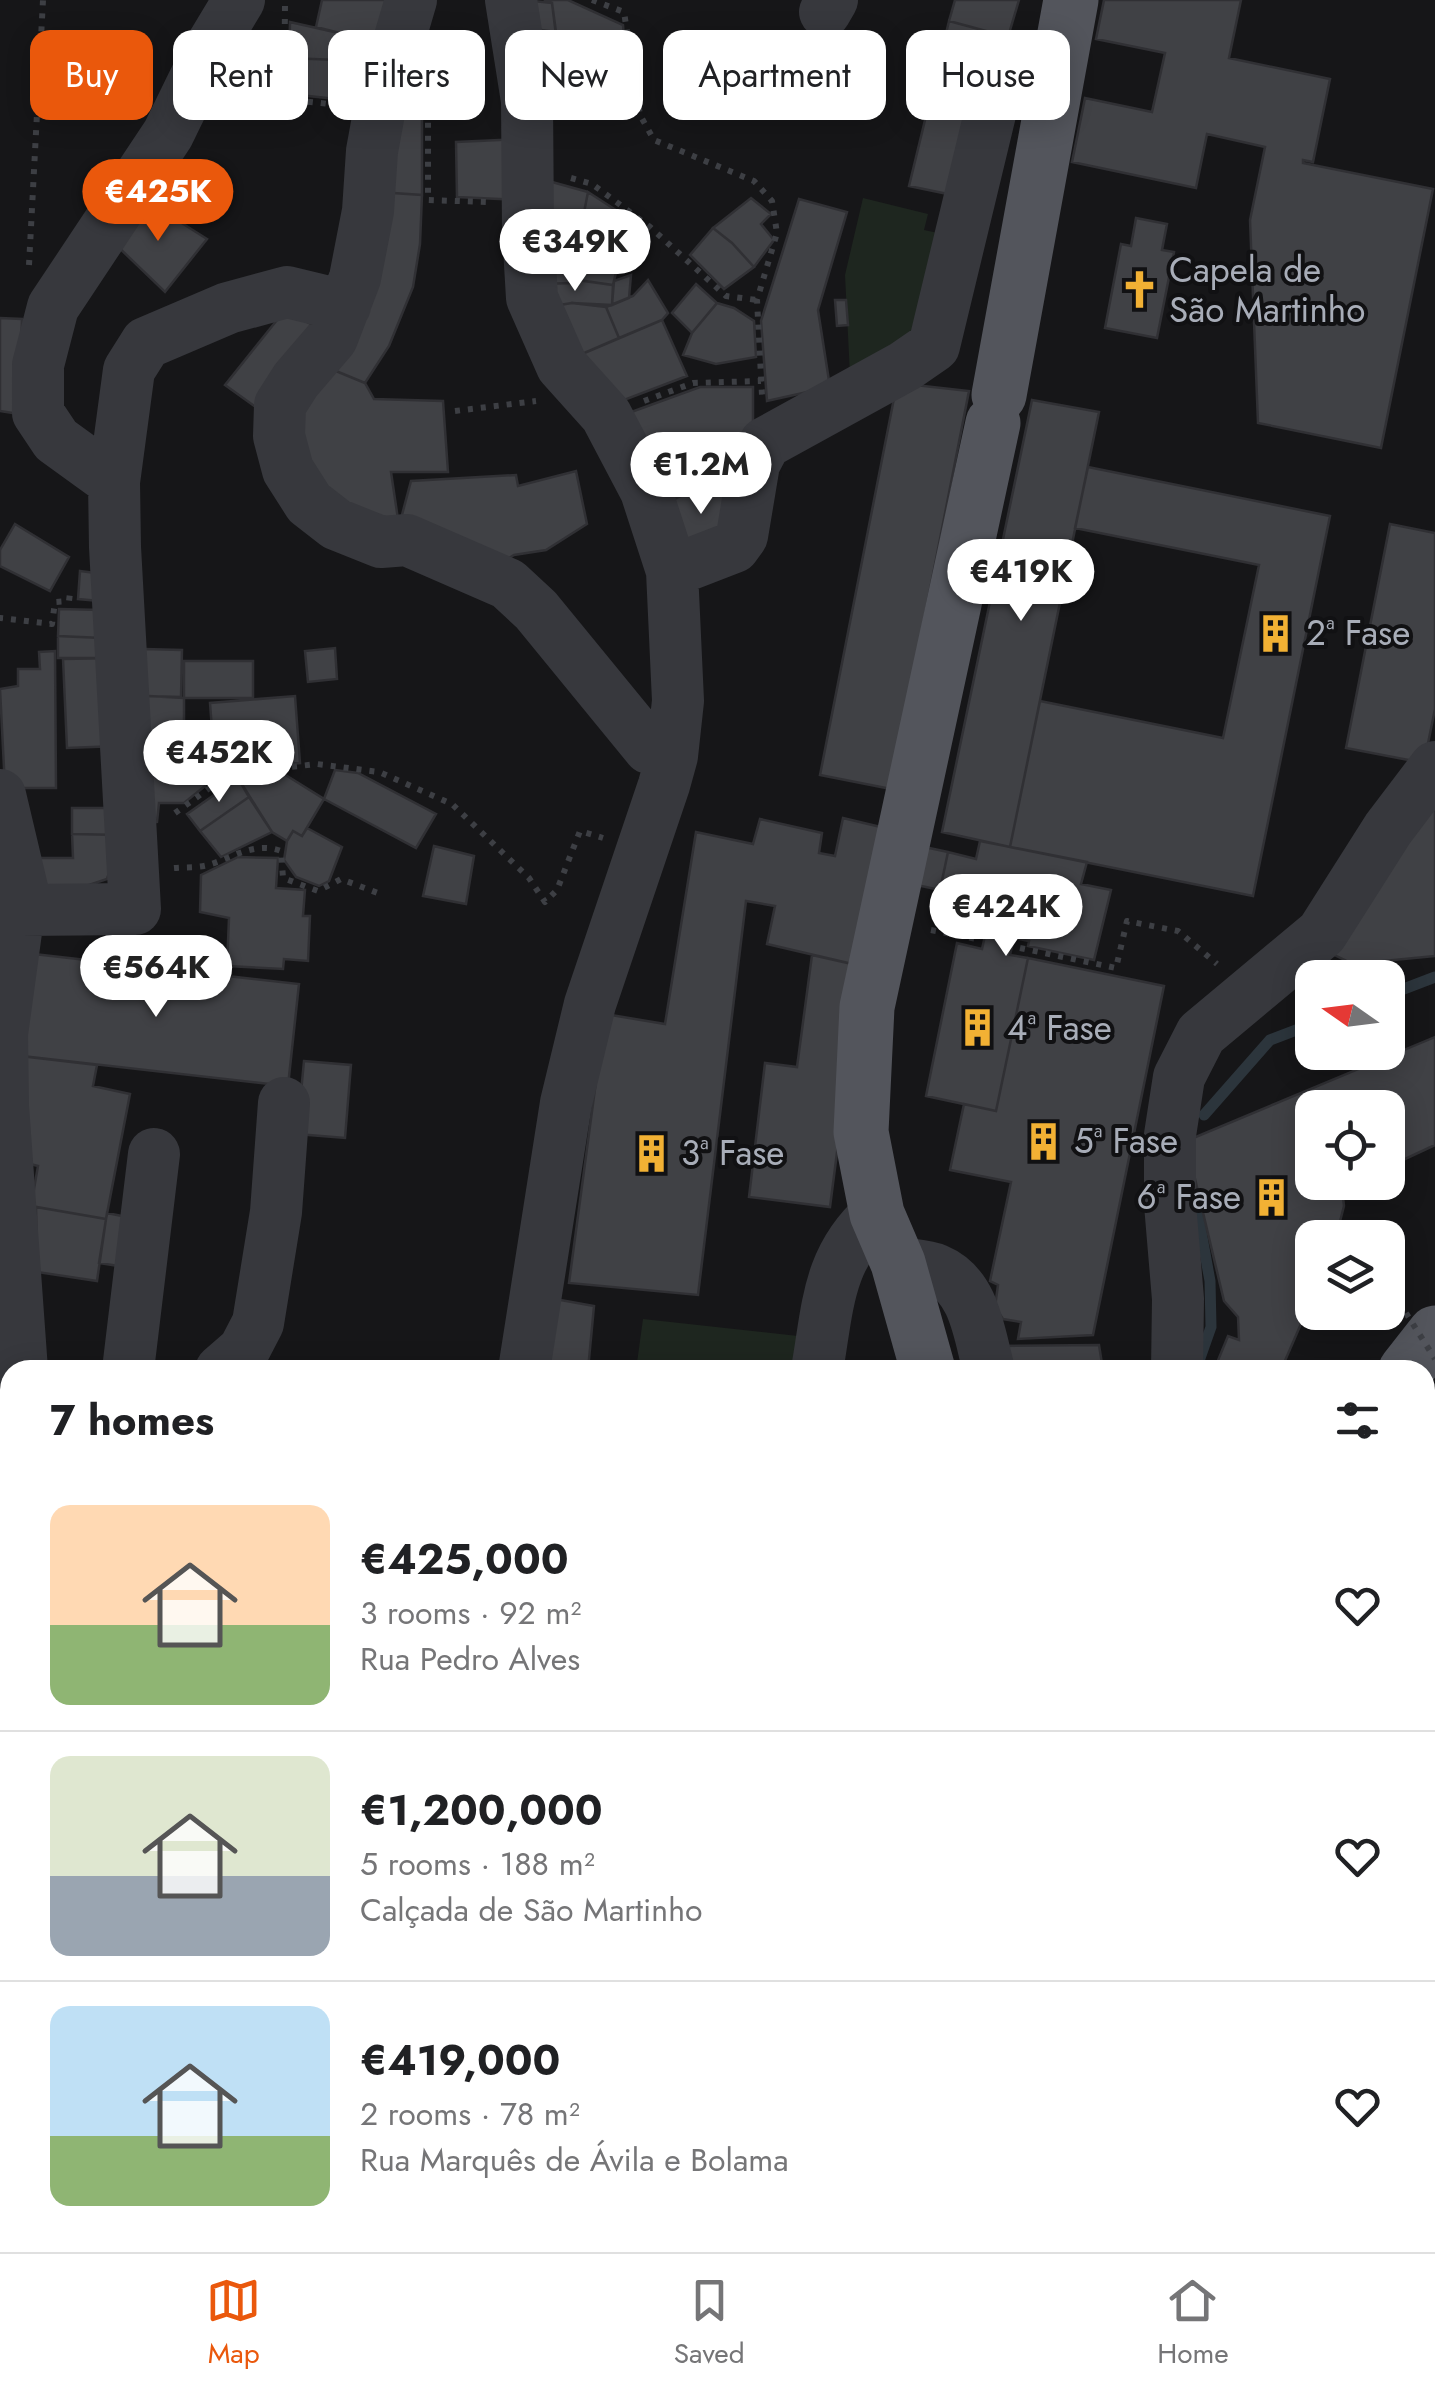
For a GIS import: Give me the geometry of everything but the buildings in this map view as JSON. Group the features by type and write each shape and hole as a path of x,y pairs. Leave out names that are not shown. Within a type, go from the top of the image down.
{"main road":[{"path":"1065,30 1071,0"},
{"path":"925,1360 898,1264 877,1214 862,1132 867,1007 996,409 1047,120"},
{"path":"1408,1360 1417,1317"}],"street":[{"path":"114,482 56,440 38,413 38,365 52,307 168,134 209,50 240,0"},
{"path":"402,30 411,0"},
{"path":"512,0 526,102 532,298 562,366 596,405 646,491 672,571 678,701 672,756 644,852 590,1004 566,1103 526,1360"},
{"path":"378,120 368,211 346,306 332,338 296,380 280,406 278,436 288,470 309,503 336,524 380,542 407,540 508,584 536,610 649,748 672,756"},
{"path":"672,571 734,547 742,536 754,464 765,443 934,346 989,120"},
{"path":"21,910 135,909 114,482 129,370 146,343 228,308 287,292 346,306"},
{"path":"1177,1360 1170,1135 1179,1077 1201,1034 1322,933 1388,828 1435,767"},
{"path":"0,795 22,888 2,1034 4,1158 21,1360"},
{"path":"232,1360 244,1350 258,1323 276,1212 284,1103"},
{"path":"129,1360 154,1154"},
{"path":"819,1360 836,1268 857,1232 877,1214"},
{"path":"898,1264 934,1268 956,1280 972,1307 986,1360"}],"path":[{"path":"43,0 27,258 46,334"},
{"path":"285,0 284,98 328,102"},
{"path":"592,0 624,12 640,115 654,140 754,181 772,201 777,233 757,300 765,443"},
{"path":"428,120 428,200 527,185 592,184 650,227 726,296 757,300"},
{"path":"455,411 596,405 693,384 761,381"},
{"path":"0,620 52,624 56,602 68,601 71,586"},
{"path":"132,854 168,818 230,774 317,764 379,772 452,804 529,878 545,902 557,890 580,832 588,834"},
{"path":"132,854 204,867 240,852 271,847 281,851 283,878 318,891 341,879 383,896"},
{"path":"1020,948 1116,968 1127,921 1178,931 1250,992"},
{"path":"1417,1317 1435,1358"}],"shaded area":[{"path":"863,198 928,214 924,230 938,233 911,332 850,375 845,275"},
{"path":"643,1319 798,1336 794,1360 637,1360"}],"waterway":[{"path":"1405,988 1435,977"},
{"path":"1204,1115 1270,1040 1295,1030"},
{"path":"1195,1198 1210,1281 1211,1327 1199,1360"}],"place":[{"name":"Capela de São Martinho","path":"1139,290"},
{"name":"2ª Fase","path":"1276,633"},
{"name":"4ª Fase","path":"977,1028"},
{"name":"5ª Fase","path":"1044,1141"},
{"name":"3ª Fase","path":"651,1153"},
{"name":"6ª Fase","path":"1271,1197"}]}
